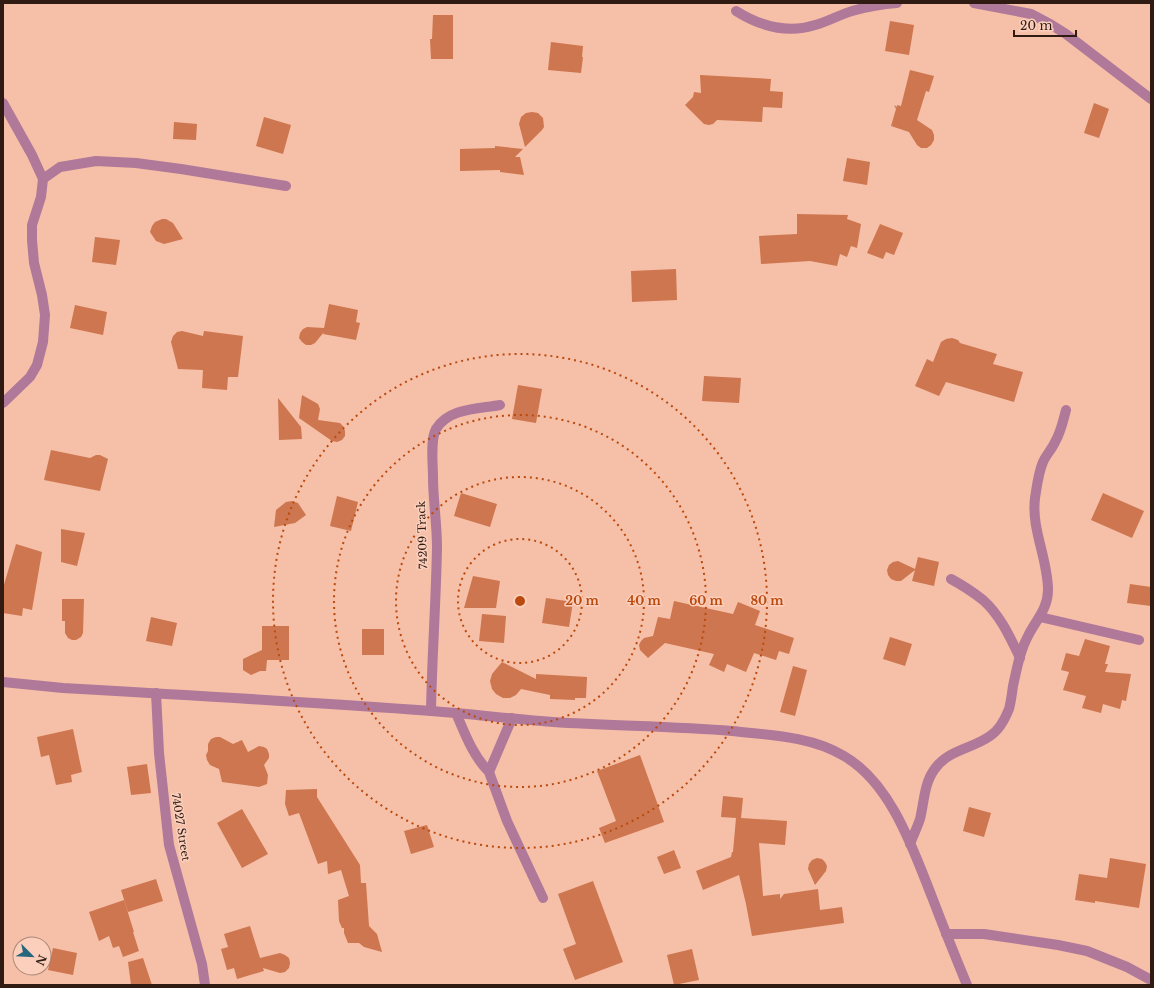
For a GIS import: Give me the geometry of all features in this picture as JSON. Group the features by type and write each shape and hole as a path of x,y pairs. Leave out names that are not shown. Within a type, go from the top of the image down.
{"street":[{"path":"736,11 751,20 769,26 798,28 814,26 853,11 884,4 897,3"},
{"path":"974,3 1031,14 1050,24 1066,34 1151,99"},
{"path":"3,102 32,155 43,180 41,197 32,225 34,263 42,295 45,315 43,342 37,366 30,377 3,403"},
{"path":"43,180 60,167 96,161 136,163 181,168 286,186"},
{"name":"74209 Track","path":"431,711 437,551 433,494 433,445 435,430 441,422 449,416 461,412 500,405"},
{"path":"910,844 920,820 927,784 934,770 944,759 955,752 991,736 1002,722 1009,708 1020,658 1029,633 1040,617 1045,605 1048,591 1047,576 1036,521 1034,500 1038,476 1043,462 1056,441 1062,427 1066,410"},
{"path":"951,579 983,600 998,617 1020,658"},
{"path":"1040,617 1139,640"},
{"path":"3,682 431,711 553,722 684,727 768,734 799,739 823,746 845,756 868,776 880,789 896,814 910,844 967,985"},
{"name":"74027 Street","path":"156,693 159,753 169,845 202,964 205,985"},
{"path":"456,713 469,743 481,764 489,772 507,821 543,898"},
{"path":"489,772 512,718"},
{"path":"946,934 984,934 1058,944 1087,950 1127,967 1151,980"}],"building":[{"path":"433,15 453,15 453,59 431,59 430,39 432,39"},
{"path":"890,21 914,25 909,55 885,51"},
{"path":"551,42 583,46 581,73 548,70"},
{"path":"910,70 934,76 929,92 926,91 917,120 932,130 934,135 934,140 927,148 921,148 917,145 909,132 891,126 896,109 894,105 897,107 897,105 901,106"},
{"path":"700,75 771,79 770,91 783,92 782,108 763,107 762,122 717,120 713,124 704,124 685,105 693,97 694,92 701,93"},
{"path":"1094,103 1109,109 1099,138 1084,133"},
{"path":"526,113 538,113 543,118 544,127 525,147 519,124 521,117"},
{"path":"264,117 291,125 283,154 256,146"},
{"path":"174,122 197,124 196,140 173,139"},
{"path":"495,146 523,149 515,157 520,157 524,175 500,172 500,170 460,171 460,149 495,148"},
{"path":"847,158 870,162 867,185 843,181"},
{"path":"797,214 848,215 847,219 861,224 857,248 851,246 847,257 840,254 837,266 810,261 761,264 759,236 797,234"},
{"path":"166,219 173,223 183,239 164,244 156,241 150,232 155,222"},
{"path":"880,224 903,233 894,255 886,252 883,259 867,253"},
{"path":"95,237 120,240 116,265 92,262"},
{"path":"676,269 677,300 632,302 631,271"},
{"path":"329,304 358,310 356,322 360,323 356,340 323,334 324,332 315,343 306,345 299,338 300,333 307,327 324,328"},
{"path":"75,305 107,312 103,335 70,328"},
{"path":"182,331 203,336 204,331 243,336 238,377 228,377 227,390 202,388 203,370 178,369 171,342 173,336 177,332"},
{"path":"952,338 958,340 960,343 997,354 993,364 1023,372 1014,402 946,382 939,396 915,386 927,359 933,362 941,342"},
{"path":"704,376 741,378 739,403 702,401"},
{"path":"518,385 542,389 536,423 512,419"},
{"path":"302,395 318,404 320,409 318,420 340,423 343,426 345,436 342,440 337,442 332,441 299,418"},
{"path":"278,398 301,427 302,439 279,440"},
{"path":"51,450 90,458 100,455 108,459 100,491 44,480"},
{"path":"461,493 497,504 490,527 454,516"},
{"path":"1103,493 1144,511 1132,538 1091,520"},
{"path":"337,496 358,502 351,531 330,526"},
{"path":"292,501 298,503 306,515 295,523 274,527 276,510 286,502"},
{"path":"61,529 85,533 77,566 61,562"},
{"path":"16,544 42,552 32,610 23,608 22,616 3,613 3,588"},
{"path":"918,557 939,562 934,586 912,581 915,570 901,581 891,579 888,575 887,570 889,565 893,562 898,561 915,569"},
{"path":"473,576 500,581 496,608 464,608"},
{"path":"1130,584 1151,587 1151,606 1127,603"},
{"path":"546,598 573,602 569,627 542,623"},
{"path":"62,599 84,599 83,633 81,637 76,640 68,638 65,633 65,621 62,621"},
{"path":"674,601 733,614 738,602 760,611 755,625 794,638 789,654 779,651 776,660 754,653 746,672 727,664 724,672 709,665 714,654 665,643 648,658 640,650 639,645 644,638 653,636 658,617 670,619"},
{"path":"482,614 506,616 504,643 479,641"},
{"path":"151,617 177,623 172,646 146,641"},
{"path":"262,626 289,626 289,660 267,660 266,671 260,671 251,675 243,670 243,659 262,650"},
{"path":"362,629 384,629 384,655 362,655"},
{"path":"890,637 912,644 905,666 883,659"},
{"path":"1085,639 1110,646 1105,664 1108,664 1105,672 1131,674 1126,701 1122,700 1120,709 1103,704 1101,713 1082,708 1086,696 1063,690 1069,672 1061,670 1066,653 1079,656"},
{"path":"502,662 536,679 536,674 587,677 586,698 575,698 575,700 550,699 550,695 521,689 516,695 510,698 503,698 496,694 492,689 490,681 492,674"},
{"path":"793,666 807,670 795,716 780,712"},
{"path":"73,729 82,772 71,775 72,782 56,785 49,755 41,757 37,737"},
{"path":"220,737 233,744 242,740 248,752 259,746 267,749 269,758 264,765 268,775 267,784 259,787 222,782 219,769 210,765 206,755 208,751 208,744 211,739"},
{"path":"640,755 664,822 605,843 599,828 616,821 597,771"},
{"path":"147,764 151,793 131,795 127,767"},
{"path":"317,789 317,797 360,865 361,883 366,883 369,926 377,934 382,952 364,947 359,943 348,943 344,933 344,928 342,928 339,921 338,900 349,896 341,870 328,874 327,861 318,864 299,813 289,816 285,804 286,790"},
{"path":"723,796 743,798 741,818 787,821 785,845 759,843 763,896 780,894 780,899 784,894 818,889 820,910 842,907 844,923 752,936 739,875 703,890 696,871 731,857 733,852 736,818 721,817"},
{"path":"969,807 991,813 984,837 963,831"},
{"path":"242,809 268,854 242,868 217,823"},
{"path":"427,825 434,847 411,854 404,831"},
{"path":"674,850 681,868 664,874 657,857"},
{"path":"817,858 822,859 827,866 826,871 815,885 808,869 812,860"},
{"path":"1110,858 1146,864 1139,908 1095,901 1095,903 1075,900 1079,874 1107,878"},
{"path":"156,879 163,901 128,912 121,890"},
{"path":"593,881 623,962 575,980 563,949 576,944 558,894"},
{"path":"124,900 139,951 123,957 119,946 113,948 109,936 99,941 89,912"},
{"path":"250,926 260,958 280,953 289,958 289,968 285,972 280,973 263,968 264,971 237,979 234,968 227,970 221,949 228,947 224,934"},
{"path":"53,948 77,953 73,975 52,971"},
{"path":"692,949 699,980 674,985 667,955"},
{"path":"143,958 152,985 131,985 128,962"}]}
